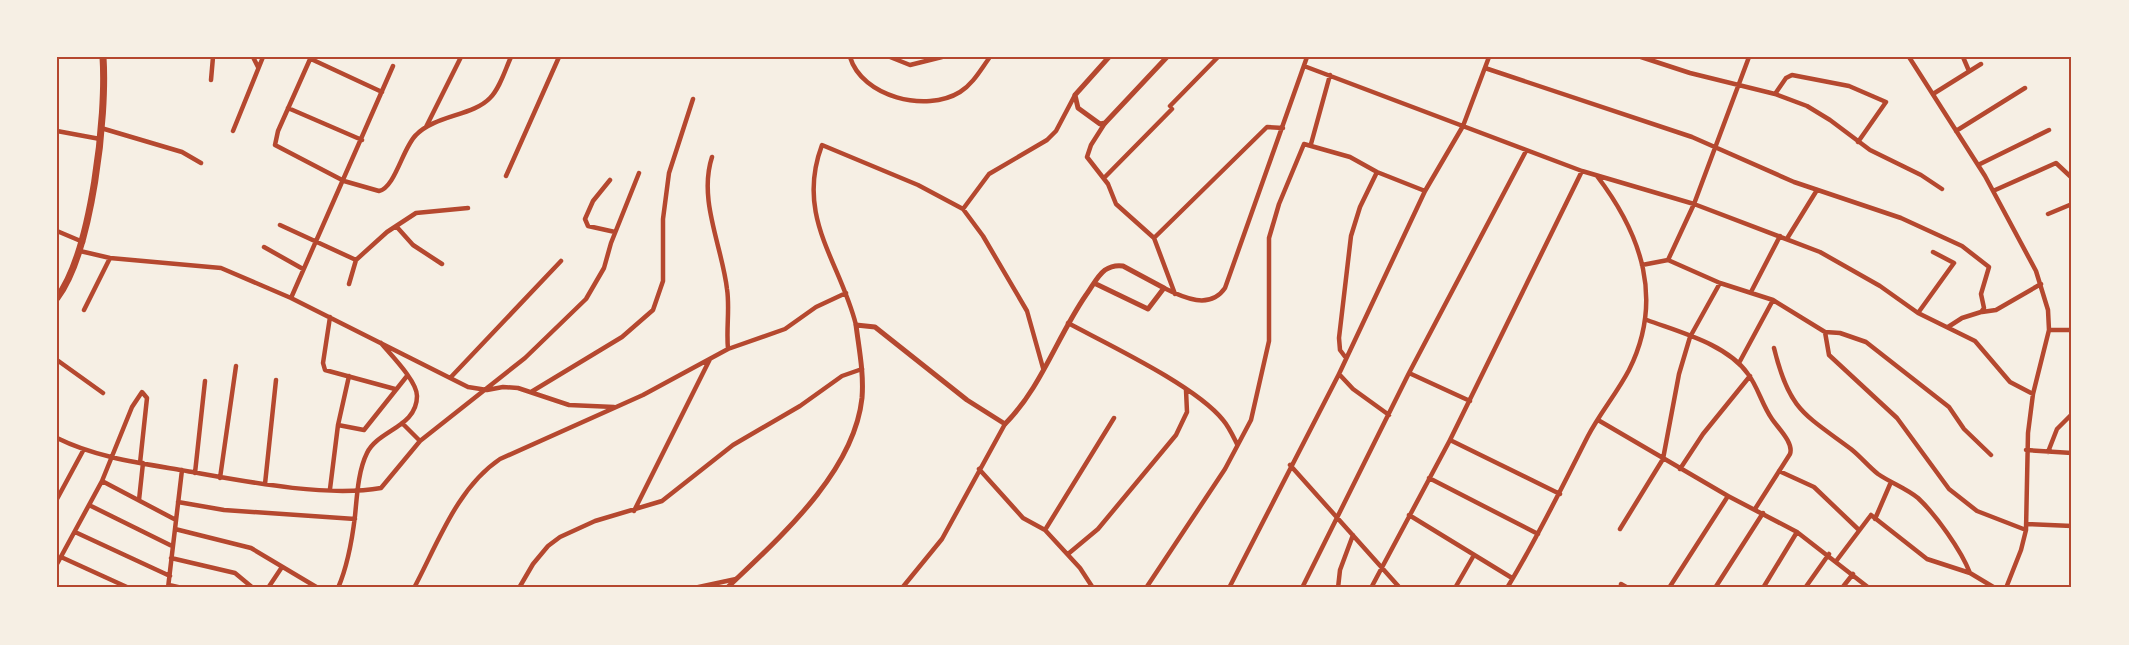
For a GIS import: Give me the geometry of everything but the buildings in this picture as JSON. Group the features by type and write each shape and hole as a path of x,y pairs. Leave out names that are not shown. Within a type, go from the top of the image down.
{"main road":[{"path":"57,298 83,242 100,139 105,81 104,57"}],"street":[{"path":"211,80 213,57"},
{"path":"253,57 258,67"},
{"path":"233,130 263,57"},
{"path":"426,127 461,57"},
{"path":"382,92 311,58 274,141 275,146 344,181 379,191 384,190 410,142 426,127 490,99 511,57"},
{"path":"506,176 559,57"},
{"path":"850,57 857,73 867,84 885,93 918,101 947,98 960,92 971,83 990,57"},
{"path":"890,57 910,65 942,57"},
{"path":"963,209 988,174 1047,140 1056,131 1075,95 1109,57"},
{"path":"1167,57 1105,123 1090,145 1087,157 1104,178 1116,204 1143,225 1154,238 1175,294"},
{"path":"1104,178 1218,57"},
{"path":"915,588 904,586 942,539 1005,424 1022,406 1068,323 1094,283 1109,267 1123,266 1175,294 1205,301 1216,298 1225,288 1307,57"},
{"path":"1229,588 1259,533 1290,465 1339,374 1425,191 1463,126 1489,57"},
{"path":"1641,57 1738,86 1775,94 1814,110 1858,142 1889,161 1921,175 1942,189"},
{"path":"1668,260 1694,204 1749,57"},
{"path":"1909,57 1993,191 2041,284 2048,310 2049,330 2033,394 2026,450 2026,527 2021,550 2006,588"},
{"path":"1964,57 1969,71"},
{"path":"1933,94 1981,64"},
{"path":"291,298 393,66"},
{"path":"1304,66 1581,171 1694,204 1788,237 1838,261 1918,314 1975,341 2010,382 2033,394"},
{"path":"1485,68 1715,146 1817,190 1871,206 1923,227 1962,246 1988,263 1982,294 1984,308 1982,312"},
{"path":"1311,144 1330,75"},
{"path":"1775,94 1786,78 1792,75 1849,86 1886,102 1858,142"},
{"path":"1956,130 2025,88"},
{"path":"1075,95 1078,108 1082,112 1096,124 1105,123"},
{"path":"531,392 622,337 653,310 663,281 663,219 669,173 693,99"},
{"path":"288,108 362,140"},
{"path":"1154,238 1267,127 1283,128"},
{"path":"101,128 182,152 201,163"},
{"path":"57,130 100,139"},
{"path":"1978,165 2049,130"},
{"path":"1146,588 1194,518 1251,420 1268,347 1269,238 1279,204 1305,143 1350,157 1377,172 1425,191"},
{"path":"727,588 797,520 829,477 858,416 862,369 856,325 846,293 820,235 815,211 815,181 822,145 918,185 963,209 983,236 1027,311 1043,368"},
{"path":"1302,588 1409,373 1526,151"},
{"path":"712,157 707,180 716,242 727,285 728,348"},
{"path":"1993,191 2057,163 2072,178"},
{"path":"1371,588 1470,401 1581,171"},
{"path":"1346,358 1340,350 1339,338 1349,250 1358,215 1377,172"},
{"path":"57,438 113,457 220,478 330,489 381,489 420,441 487,390 538,347 586,299 602,274 615,232 639,173"},
{"path":"1506,588 1560,494 1598,420 1629,370 1647,320 1648,298 1642,265 1622,214 1596,176"},
{"path":"610,180 593,201 585,219 586,224 615,232"},
{"path":"1788,237 1817,190"},
{"path":"2048,214 2072,204"},
{"path":"349,284 356,260 396,226 423,211 468,208"},
{"path":"280,225 356,260"},
{"path":"396,226 413,245 442,264"},
{"path":"57,231 83,242"},
{"path":"1750,292 1780,236"},
{"path":"264,247 303,269"},
{"path":"80,251 110,258 221,268 291,298 468,387 487,390 503,387 531,392 583,408 614,407"},
{"path":"1918,314 1954,263 1933,252"},
{"path":"84,310 110,258"},
{"path":"1642,265 1668,260 1720,283 1773,300 1825,332 1833,331 1853,337 1881,352 1949,407 1964,429 1991,455"},
{"path":"451,377 561,261"},
{"path":"1094,283 1148,309 1164,288"},
{"path":"1620,529 1663,459 1679,374 1690,336 1720,283"},
{"path":"1948,327 1962,318 1996,310 2041,284"},
{"path":"414,588 465,492 484,470 525,446 614,407 728,348 779,332 816,307 846,293"},
{"path":"1739,363 1773,300"},
{"path":"330,317 323,367 328,371 395,389"},
{"path":"1647,320 1690,336 1739,363 1750,376 1766,409 1791,447 1790,454 1755,509"},
{"path":"1068,323 1186,390 1217,414 1237,444"},
{"path":"856,325 875,327 972,404 1005,424"},
{"path":"2049,330 2072,330"},
{"path":"1825,332 1829,355 1897,418 1949,489 1977,511 2026,527 2072,526"},
{"path":"338,588 349,557 358,489 367,451 412,413 417,398 416,390 407,376 380,342"},
{"path":"1774,348 1785,386 1799,408 1814,424 1860,456 1877,473 1922,502 1953,543 1970,573"},
{"path":"634,511 710,359"},
{"path":"57,360 104,393"},
{"path":"220,478 236,366"},
{"path":"519,588 533,564 548,546 560,537 579,527 662,501 733,445 800,406 842,376 862,369"},
{"path":"1409,373 1470,401"},
{"path":"1339,374 1353,389 1389,415"},
{"path":"330,489 338,425 349,376"},
{"path":"338,425 364,430 407,376"},
{"path":"1680,469 1703,434 1750,376"},
{"path":"265,484 276,380"},
{"path":"195,473 204,381"},
{"path":"1068,554 1098,529 1176,435 1187,412 1186,390"},
{"path":"57,564 102,482 138,395 144,393 147,398 139,500"},
{"path":"2048,452 2057,429 2072,414"},
{"path":"1047,528 1114,418"},
{"path":"1598,420 1680,469 1797,532 1837,560 1869,588"},
{"path":"402,423 420,441"},
{"path":"1450,440 1560,494"},
{"path":"57,499 84,449"},
{"path":"2026,450 2072,453"},
{"path":"1290,465 1400,588"},
{"path":"979,469 1023,518 1047,528 1093,588"},
{"path":"182,470 168,586 182,588"},
{"path":"1779,471 1814,487 1859,530"},
{"path":"1429,478 1538,534"},
{"path":"102,482 176,520"},
{"path":"1875,519 1891,482"},
{"path":"1669,588 1728,496"},
{"path":"178,502 224,510 355,519"},
{"path":"89,505 172,546"},
{"path":"1715,588 1763,513"},
{"path":"1409,515 1512,578"},
{"path":"1837,560 1871,515 1927,559 1970,573 1995,588"},
{"path":"174,529 251,548 318,588"},
{"path":"75,532 170,576"},
{"path":"1763,588 1797,532"},
{"path":"1338,588 1340,570 1353,535"},
{"path":"1805,588 1829,554"},
{"path":"1455,588 1474,555"},
{"path":"61,557 129,588"},
{"path":"171,558 235,573 253,588"},
{"path":"268,588 282,567"},
{"path":"1842,588 1853,574"},
{"path":"694,588 737,579"},
{"path":"300,588 303,581"},
{"path":"1622,584 1628,588"}]}
